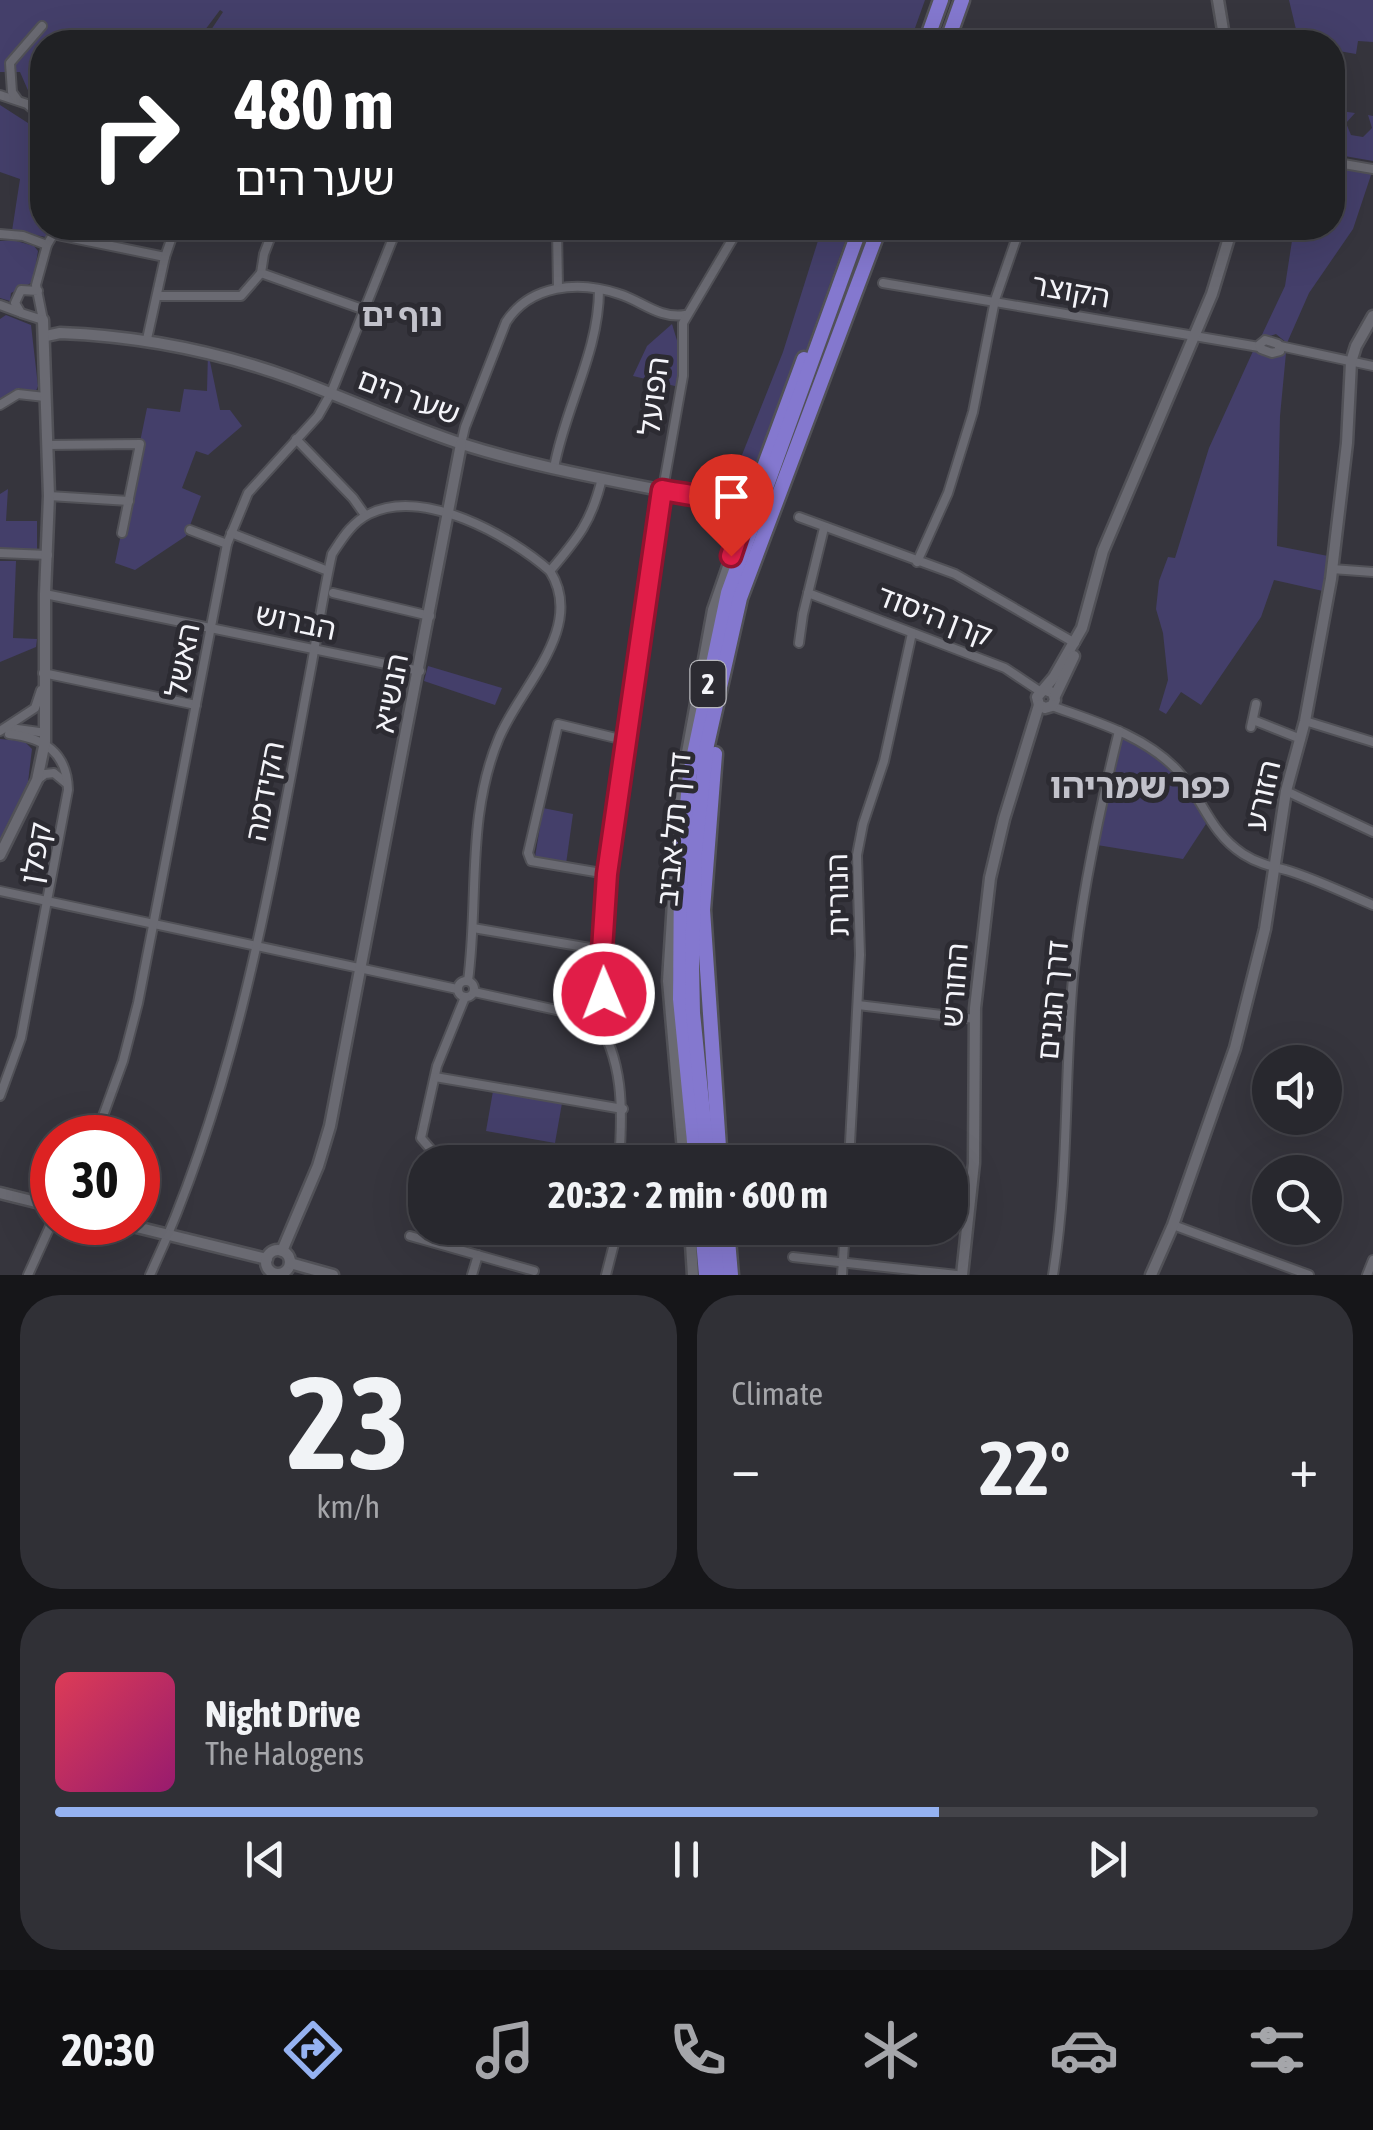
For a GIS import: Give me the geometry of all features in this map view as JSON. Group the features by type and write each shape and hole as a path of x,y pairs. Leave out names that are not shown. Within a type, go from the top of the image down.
{"highway":[{"path":"931,30 942,0"},
{"path":"951,30 962,0"},
{"path":"740,529 852,240"},
{"name":"דרך תל-אביב","path":"694,1145 680,999 681,870 690,773 728,593 853,240"},
{"name":"דרך תל-אביב","path":"706,1145 693,1013 694,898 701,791 740,598 874,240"},
{"path":"724,674 703,910 725,1145"},
{"path":"703,1245 706,1275"},
{"path":"716,1245 719,1275"},
{"path":"728,1245 731,1275"}],"street":[{"path":"1218,0 1223,30"},
{"path":"38,30 42,26"},
{"path":"17,98 10,80 10,63 30,38"},
{"path":"0,95 17,98 30,108"},
{"path":"1345,164 1373,168"},
{"path":"0,234 30,239"},
{"path":"34,240 48,245"},
{"path":"0,856 37,780 42,742 49,496 42,354 46,336 36,285 50,240"},
{"path":"93,240 165,257"},
{"path":"147,339 171,240"},
{"path":"158,296 241,296 261,273 269,240"},
{"name":"האשל","path":"103,1115 123,1061 154,924 227,544 248,493 318,416 392,240"},
{"path":"557,240 558,288"},
{"name":"הפועל","path":"592,1014 604,994 602,950 607,874 662,490 684,376 685,315 732,240"},
{"path":"917,562 948,493 968,428 995,300 1016,240"},
{"path":"1048,696 1075,643 1103,552 1212,294 1228,240"},
{"path":"261,273 365,310"},
{"name":"הקוצר","path":"883,283 1257,345 1272,353 1282,348 1351,362"},
{"name":"הנשיא","path":"282,1251 318,1166 330,1126 461,444 506,322 532,295 558,288 620,294 670,316"},
{"path":"21,313 15,304 18,293 26,289 38,292"},
{"path":"554,468 597,326 600,290"},
{"path":"3,309 43,320"},
{"name":"הפועל","path":"682,340 670,316 685,315"},
{"name":"הזורע","path":"1151,1275 1173,1226 1235,1048 1265,929 1286,791 1305,721 1332,570 1347,443 1351,362 1373,316"},
{"name":"שער הים","path":"46,336 60,333 147,339 258,367 461,444 723,503 732,509 740,529"},
{"path":"1351,362 1373,366"},
{"path":"0,406 18,394 45,398"},
{"path":"296,440 354,498 365,515 385,508 412,507 450,514 507,539 550,570 558,584 560,620 530,687 503,726 482,797 473,852 468,981 472,984 434,1076 422,1133 426,1145"},
{"path":"47,445 140,444 122,533"},
{"path":"550,570 584,531 595,508 602,478"},
{"path":"49,496 128,502"},
{"name":"הקידמה","path":"150,1275 218,1099 256,944 332,554 348,530 365,515"},
{"path":"800,517 982,587 1075,643"},
{"path":"799,644 824,528"},
{"path":"682,1145 668,981 678,810 713,610 740,529"},
{"path":"190,530 227,544"},
{"path":"231,533 328,571"},
{"path":"0,552 48,554"},
{"path":"1332,570 1373,572"},
{"path":"333,593 430,616"},
{"name":"קרן היסוד","path":"808,593 1005,668 1048,696 1145,743 1178,770 1208,820 1222,838 1243,854 1373,905"},
{"name":"הברוש","path":"44,594 420,670"},
{"name":"הנורית","path":"850,1145 860,935 857,854 884,761 912,633"},
{"path":"43,678 196,705"},
{"path":"3,732 35,708 43,678"},
{"name":"החורש","path":"960,1275 974,1163 975,1019 990,878 1039,705 1037,696 1048,696"},
{"path":"1256,704 1252,724 1301,740"},
{"path":"1305,721 1373,742"},
{"path":"607,874 567,869 530,861 528,857 558,724 624,740"},
{"path":"3,732 25,728 42,742"},
{"name":"דרך הגנים","path":"1053,1275 1064,1211 1073,977 1095,828 1118,731"},
{"path":"3,732 42,742"},
{"path":"23,810 42,742"},
{"name":"קפלן","path":"0,1096 21,1038 68,790 62,764 42,742"},
{"name":"קפלן","path":"37,780 45,774 58,775 68,790"},
{"path":"1286,791 1373,832"},
{"path":"0,891 256,944 458,989 469,995 592,1014 606,1033 616,1061 623,1109 621,1145"},
{"path":"473,928 602,950"},
{"path":"458,989 460,983 468,981"},
{"path":"858,1005 975,1019"},
{"path":"434,1076 623,1109"},
{"path":"0,1194 30,1201"},
{"path":"1173,1226 1309,1275"},
{"path":"160,1234 266,1259"},
{"path":"28,1275 42,1245"},
{"path":"442,1245 534,1271"},
{"path":"606,1275 614,1245"},
{"path":"691,1245 693,1275"},
{"path":"842,1275 844,1245"},
{"path":"266,1259 274,1251 282,1251 290,1263 333,1275"},
{"path":"472,1275 478,1255"},
{"path":"793,1257 960,1275"},
{"path":"266,1259 272,1274 285,1272 290,1263"},
{"path":"1367,1275 1373,1260"}],"shaded area":[{"path":"0,0 925,0 914,30 211,30 223,12 220,10 205,30 30,30 30,95 20,72 0,72"},
{"path":"1289,0 1373,0 1373,42 1358,41 1356,54 1345,52 1345,30 1296,30"},
{"path":"0,105 30,124 30,234 12,231 20,179 0,172"},
{"path":"1345,112 1355,113 1346,123 1351,135 1363,137 1372,128 1368,115 1373,116 1373,161 1345,156"},
{"path":"1345,167 1372,172 1353,229 1309,293 1287,343 1276,334 1260,339 1285,286 1292,240 1345,240"},
{"path":"13,240 38,251 33,282 11,293 10,301 0,298 0,241"},
{"path":"818,240 846,240 741,515 724,500 783,352"},
{"path":"6,315 31,325 38,386 36,391 18,388 0,401 0,319"},
{"path":"672,324 682,357 679,387 633,376 647,346"},
{"path":"1254,349 1265,354 1286,353 1280,416 1277,546 1328,556 1323,591 1274,580 1261,617 1201,705 1181,692 1166,714 1159,710 1168,680 1156,609 1159,581 1168,557 1175,558 1209,448"},
{"path":"208,352 220,410 230,410 242,426 208,455 196,451 182,488 201,496 186,536 135,570 115,563 147,408 180,412 184,389 207,391"},
{"path":"8,489 6,521 37,521 37,551 0,549 0,494"},
{"path":"0,561 16,561 13,638 37,639 36,647 0,662"},
{"path":"428,666 502,688 495,705 424,681"},
{"path":"1120,735 1161,760 1192,795 1206,824 1183,859 1097,845"},
{"path":"0,739 24,741 32,749 28,782 0,839"},
{"path":"543,808 573,814 566,864 535,857"},
{"path":"493,1091 562,1103 555,1143 486,1131"}],"district":[{"name":"נוף ים","path":"402,314"},
{"name":"כפר שמריהו","path":"1140,785"}],"route":[{"path":"604,994 602,950 607,874 662,490 723,503 732,509 740,529 731,556"}]}
